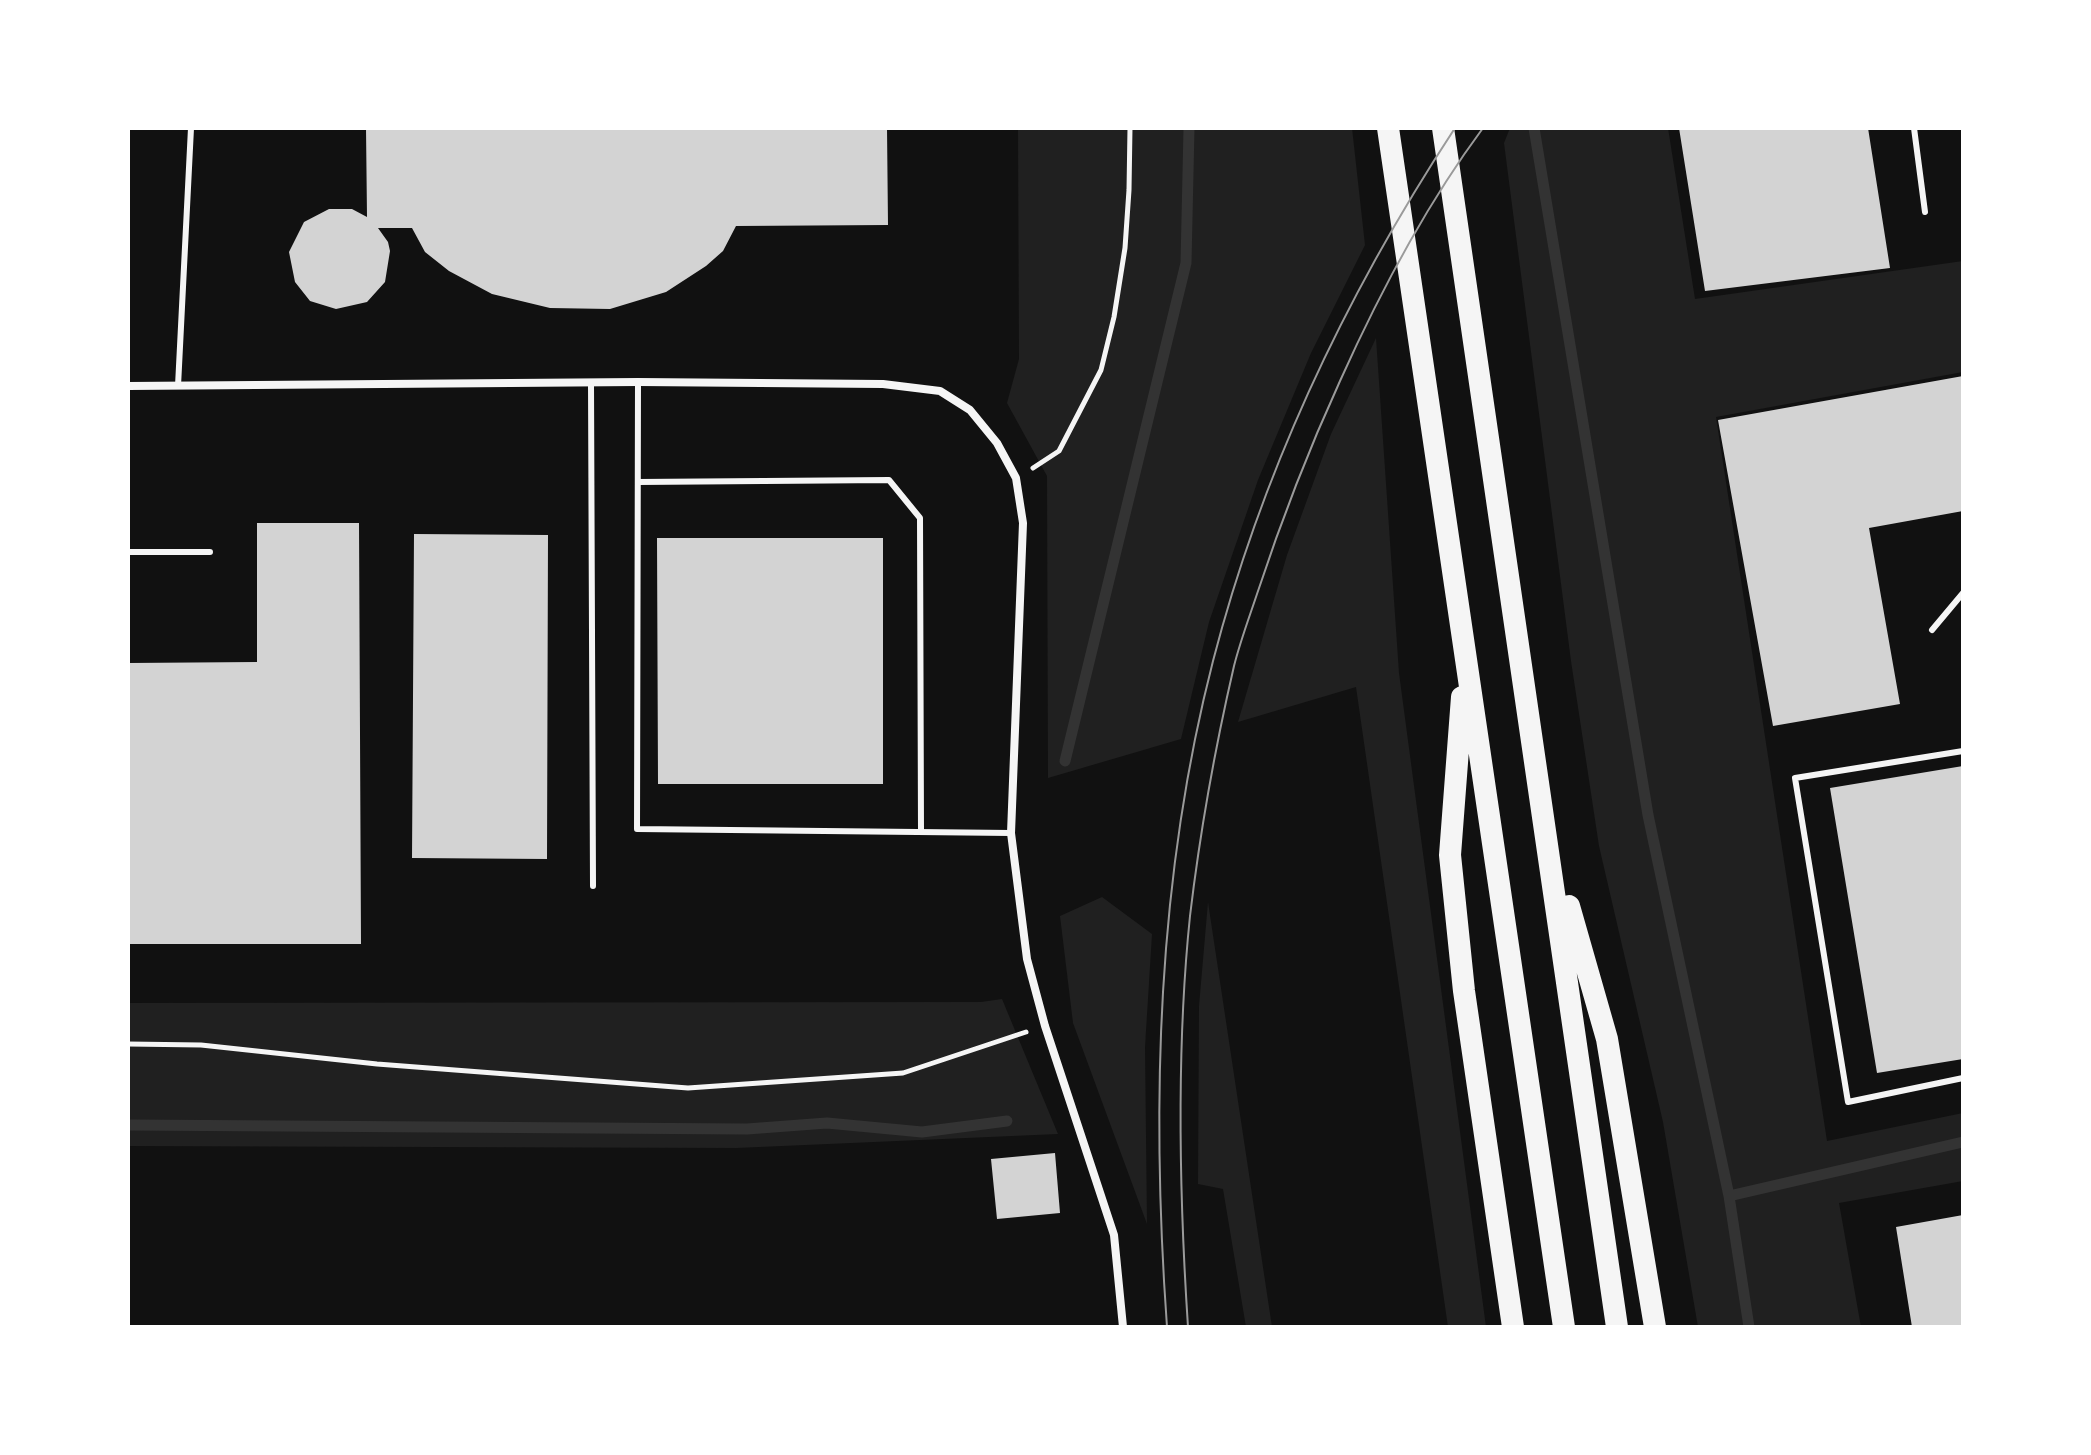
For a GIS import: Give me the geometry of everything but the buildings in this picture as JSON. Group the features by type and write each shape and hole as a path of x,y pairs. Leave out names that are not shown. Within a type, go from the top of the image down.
{"highway":[{"path":"1388,128 1564,1327"},
{"path":"1443,128 1617,1327"},
{"path":"1465,655 1450,855 1464,991 1513,1327"},
{"path":"1544,821 1607,1039 1655,1327"}],"street":[{"path":"128,386 638,382 883,384 940,391 970,410 997,443 1016,478 1023,523 1011,833 1027,959 1045,1026 1114,1235 1123,1327"}],"lane":[{"path":"178,386 191,128"},
{"path":"1914,128 1925,212"},
{"path":"638,382 637,829 1011,833"},
{"path":"591,383 593,886"},
{"path":"638,482 889,480 920,518 921,832"},
{"path":"128,552 210,552"},
{"path":"1932,630 1963,593"},
{"path":"1963,751 1795,778 1848,1102 1963,1078"}],"path":[{"path":"1016,478 1059,451 1101,370 1114,317 1125,248 1130,128"},
{"path":"128,1044 201,1045 377,1064 688,1088 903,1073 1045,1026"}],"shaded area":[{"path":"1018,128 1352,128 1365,245 1311,353 1258,480 1209,622 1181,739 1048,778 1047,476 1007,403 1019,359"},
{"path":"1510,128 1668,128 1695,299 1963,261 1963,372 1716,417 1827,1141 1963,1113 1963,1181 1839,1203 1861,1327 1698,1327 1663,1122 1599,846 1571,661 1504,143"},
{"path":"1376,338 1399,673 1486,1327 1448,1327 1356,687 1238,722 1287,555 1331,434"},
{"path":"1102,897 1152,934 1145,1047 1147,1224 1073,1023 1060,916"},
{"path":"1208,902 1272,1327 1246,1327 1223,1189 1198,1184 1199,1006"},
{"path":"1002,999 1058,1134 736,1148 128,1146 128,1003 981,1002"}],"waterway":[{"path":"1065,761 1186,263 1189,128"},
{"path":"1534,128 1648,815 1729,1196 1749,1327"},
{"path":"128,1125 747,1129 827,1123 922,1132 1007,1121"},
{"path":"1729,1196 1963,1142"}],"tram line":[{"path":"1167,1327 1160,1160 1163,992 1180,825 1194,743 1213,661 1256,521 1312,385 1379,253 1455,128"},
{"path":"1188,1327 1180,1121 1186,967 1203,822 1234,666 1296,486 1355,348 1423,219 1483,128"}]}
